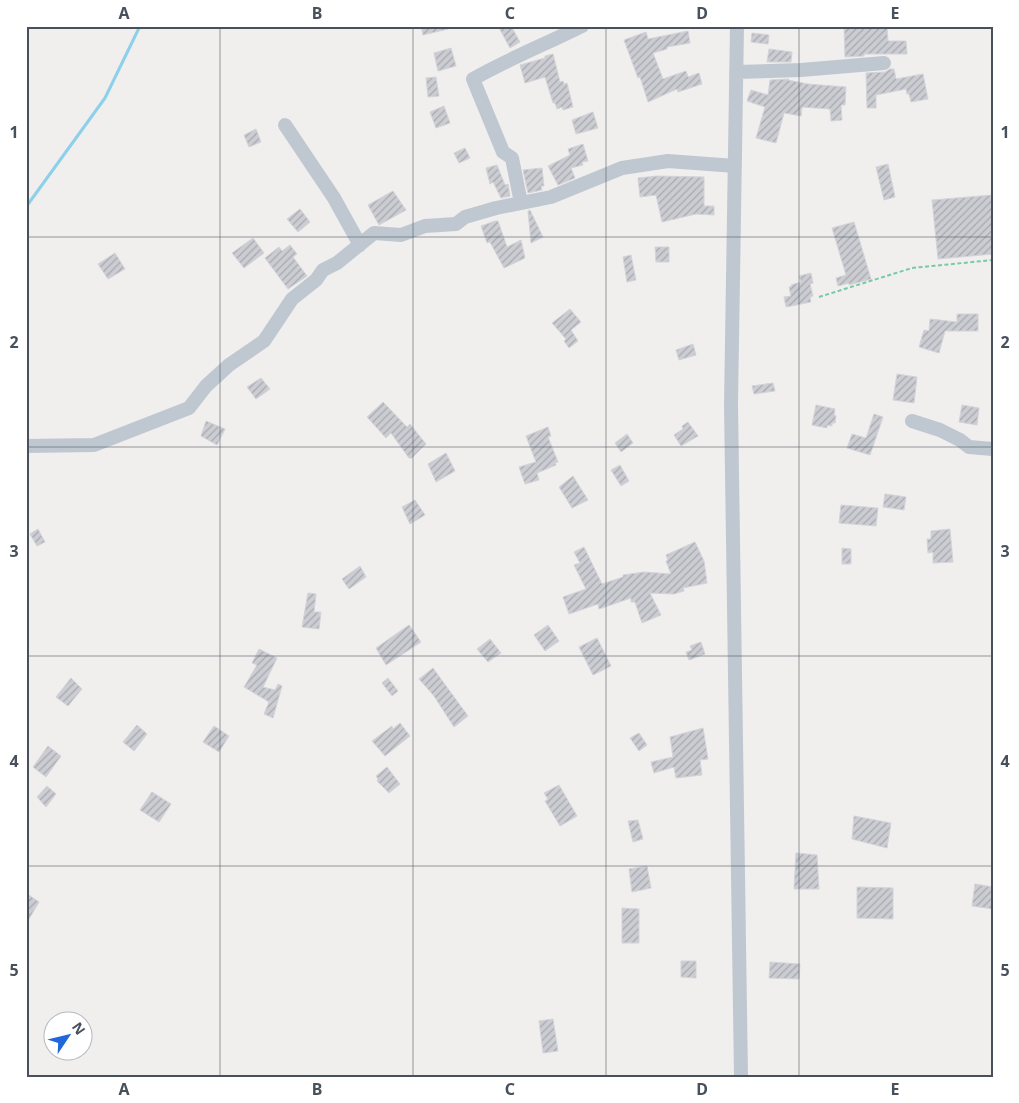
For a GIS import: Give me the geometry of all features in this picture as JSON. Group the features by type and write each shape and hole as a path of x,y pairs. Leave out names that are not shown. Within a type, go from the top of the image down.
{"street":[{"path":"521,203 512,158 503,152 473,78 505,61 538,48 582,26"},
{"path":"737,26 731,405 742,1077"},
{"path":"736,72 801,70 884,63"},
{"path":"285,124 334,198 360,245"},
{"path":"26,446 94,446 189,408 206,386 229,365 264,341 292,299 316,280 323,270 337,263 374,233 401,235 425,226 456,224 465,217 496,208 551,197 622,168 668,161 735,166"},
{"path":"912,421 940,430 969,447 993,449"}],"path":[{"path":"819,297 912,268 993,260"}],"building":[{"path":"421,26 447,26 448,29 423,35"},
{"path":"498,26 511,26 520,42 510,48"},
{"path":"844,26 887,26 888,41 906,41 907,54 864,54 864,56 845,57"},
{"path":"688,31 690,43 667,47 667,49 653,53 663,79 686,71 688,77 699,73 702,84 678,92 677,89 648,102 640,77 638,78 624,40 646,32 648,39"},
{"path":"752,33 769,35 768,44 751,42"},
{"path":"451,48 456,66 438,71 434,53"},
{"path":"769,49 792,52 791,62 767,62"},
{"path":"553,54 560,82 567,83 573,107 563,110 562,107 557,109 555,103 553,103 545,77 525,83 520,65"},
{"path":"894,69 896,79 923,74 928,99 911,102 906,89 876,95 876,108 867,108 866,73 885,72"},
{"path":"436,77 439,96 428,97 426,78"},
{"path":"789,79 808,84 846,87 845,105 841,105 842,120 831,121 830,109 802,107 801,116 784,113 776,143 756,138 765,107 747,101 751,90 768,95 770,80"},
{"path":"444,106 450,123 436,128 430,112"},
{"path":"593,112 598,128 576,134 572,120"},
{"path":"256,129 261,142 249,147 244,135"},
{"path":"583,144 588,161 582,162 583,165 571,168 575,178 558,185 548,166 570,155 568,149"},
{"path":"465,148 470,158 459,163 454,153"},
{"path":"888,164 895,197 884,200 876,167"},
{"path":"497,165 505,185 508,184 510,196 501,198 493,182 490,184 486,168"},
{"path":"542,168 544,186 541,186 542,190 528,193 523,170"},
{"path":"657,176 704,177 704,206 714,206 714,215 696,214 662,222 656,195 640,197 638,178"},
{"path":"393,191 406,210 379,225 368,205"},
{"path":"993,195 993,254 938,259 932,200"},
{"path":"300,209 310,222 298,232 287,219"},
{"path":"530,210 543,237 531,243 528,211"},
{"path":"498,221 507,247 521,240 525,258 504,268 490,242 487,243 481,226"},
{"path":"854,222 871,279 838,286 836,278 846,275 832,228"},
{"path":"253,238 264,253 244,268 232,253"},
{"path":"290,245 297,254 293,257 307,276 288,289 265,258 279,247 282,251"},
{"path":"655,247 669,247 669,262 656,262"},
{"path":"115,253 125,269 108,279 98,264"},
{"path":"631,255 636,280 627,282 623,257"},
{"path":"811,273 813,283 810,284 813,296 810,297 811,302 786,307 784,297 791,296 789,287 801,282 799,276"},
{"path":"570,309 581,322 571,330 578,341 569,348 564,341 566,339 552,323"},
{"path":"957,314 978,314 978,331 945,331 939,353 919,347 924,330 929,331 930,319 957,322"},
{"path":"693,344 696,355 679,360 676,350"},
{"path":"897,374 917,377 914,403 893,400"},
{"path":"261,378 270,389 256,399 247,387"},
{"path":"773,383 775,391 754,394 752,386"},
{"path":"383,402 407,427 410,424 426,444 412,458 409,458 391,433 386,438 367,417"},
{"path":"816,405 835,409 835,423 832,423 832,426 827,425 827,428 812,425"},
{"path":"962,405 979,408 977,425 959,422"},
{"path":"874,414 883,417 870,455 847,448 852,434 866,438"},
{"path":"206,421 225,429 217,445 201,436"},
{"path":"688,422 698,436 681,446 674,435 683,429 682,426"},
{"path":"548,427 551,436 548,437 558,462 555,463 556,465 537,473 539,480 525,484 519,467 536,462 526,436"},
{"path":"627,434 633,443 621,452 615,443"},
{"path":"446,453 455,471 436,482 428,464"},
{"path":"620,465 629,481 621,486 611,470"},
{"path":"573,476 588,500 572,508 559,487"},
{"path":"885,494 906,497 904,510 883,507"},
{"path":"415,500 425,515 410,524 402,507"},
{"path":"841,505 878,508 876,526 839,523"},
{"path":"38,529 45,542 37,546 30,534"},
{"path":"950,529 953,562 933,563 933,552 928,553 927,539 931,539 931,531"},
{"path":"695,542 704,561 707,583 683,588 684,591 674,594 650,593 661,615 642,623 635,602 631,602 631,598 599,609 598,604 569,614 563,597 586,589 574,565 580,563 574,552 584,547 602,584 623,577 623,575 644,572 671,574 666,561 668,560 666,555"},
{"path":"842,548 851,549 851,564 842,564"},
{"path":"360,566 366,577 349,589 342,579"},
{"path":"308,593 316,594 314,612 321,612 319,629 302,627"},
{"path":"409,625 421,642 386,665 376,648"},
{"path":"548,625 559,641 545,651 534,635"},
{"path":"597,638 611,666 593,675 579,647"},
{"path":"490,639 501,653 488,662 477,649"},
{"path":"701,642 705,654 689,660 686,652 692,650 690,646"},
{"path":"259,649 277,658 263,687 275,690 278,684 282,686 273,718 264,714 269,702 244,687 257,665 252,663"},
{"path":"433,668 468,716 454,727 434,696 419,679"},
{"path":"71,678 82,689 68,706 56,697"},
{"path":"388,678 398,691 392,696 382,683"},
{"path":"400,723 410,736 385,756 372,741 392,726 393,729"},
{"path":"137,725 147,734 134,751 123,742"},
{"path":"214,726 229,736 219,752 203,742"},
{"path":"703,728 708,759 700,760 702,775 676,778 674,767 654,773 651,762 673,757 670,737"},
{"path":"639,733 647,745 639,751 630,738"},
{"path":"48,746 61,756 46,777 33,767"},
{"path":"387,767 400,784 389,793 377,781 376,776"},
{"path":"559,785 577,816 560,826 545,801 548,799 544,793"},
{"path":"47,786 56,794 46,807 37,797"},
{"path":"152,792 171,804 159,822 140,810"},
{"path":"854,816 891,823 887,848 852,839"},
{"path":"638,820 643,839 633,842 628,821"},
{"path":"796,853 817,855 819,889 794,889"},
{"path":"647,866 651,888 632,892 629,869"},
{"path":"975,884 993,887 993,909 972,906"},
{"path":"857,887 893,888 893,919 857,918"},
{"path":"26,893 39,902 26,924"},
{"path":"622,908 639,909 639,943 622,943"},
{"path":"681,961 696,961 696,978 681,977"},
{"path":"770,962 800,964 799,979 769,978"},
{"path":"553,1019 558,1051 543,1053 539,1021"}],"waterway":[{"path":"26,207 105,98 140,26"}]}
